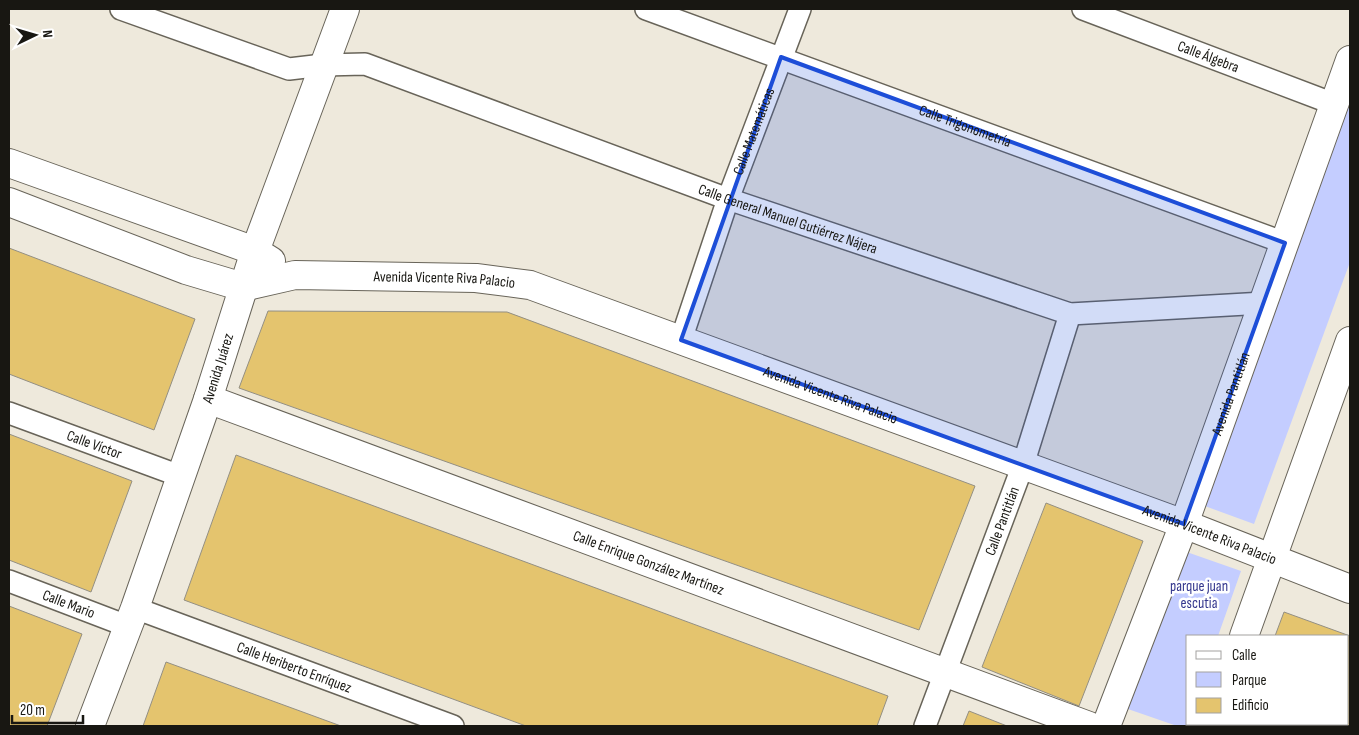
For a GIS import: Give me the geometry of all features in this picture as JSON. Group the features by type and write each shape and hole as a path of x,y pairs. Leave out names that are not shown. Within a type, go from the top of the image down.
{"street":[{"name":"Calle General Manuel Gutiérrez Nájera","path":"121,9 289,69 323,65 365,64 728,199 1070,314 1264,303"},
{"name":"Avenida Juárez","path":"90,726 131,617 208,399 243,287 345,9"},
{"name":"Calle Trigonometría","path":"646,9 1284,243"},
{"name":"Calle Matemáticas","path":"681,340 728,199 800,9"},
{"name":"Calle Álgebra","path":"1083,9 1334,104"},
{"name":"Avenida Pantitlán","path":"1106,726 1184,524 1350,60"},
{"path":"9,162 256,251 294,275"},
{"name":"Avenida Vicente Riva Palacio","path":"9,202 186,270 243,287 294,275 476,278 530,285 1184,524 1350,588"},
{"name":"Calle Pantitlán","path":"925,726 1023,465 1070,314"},
{"path":"1244,635 1270,558 1349,349"},
{"name":"Calle Enrique González Martínez","path":"208,399 1089,726"},
{"name":"Calle Víctor","path":"9,413 180,476"},
{"name":"Calle Mario","path":"9,581 131,617"},
{"name":"Calle Heriberto Enríquez","path":"131,617 453,726"}],"highlighted area":[{"path":"781,57 1285,243 1184,524 681,340"}],"green space":[{"path":"1350,99 1350,262 1254,524 1202,505"},
{"name":"parque juan escutia","path":"1181,550 1241,571 1218,635 1186,635 1187,726 1177,726 1125,708"}],"building":[{"path":"9,248 195,319 154,430 9,374"},
{"path":"268,311 507,312 975,486 919,630 239,388"},
{"path":"9,434 132,481 91,592 9,560"},
{"path":"236,455 888,696 877,726 526,726 184,600"},
{"path":"1046,503 1143,541 1079,706 982,667"},
{"path":"9,606 82,634 47,726 9,726"},
{"path":"1284,612 1347,635 1275,635"},
{"path":"1350,636 1350,726 1243,726 1349,725"},
{"path":"166,662 341,726 143,726"},
{"path":"969,711 1007,726 963,726"}]}
